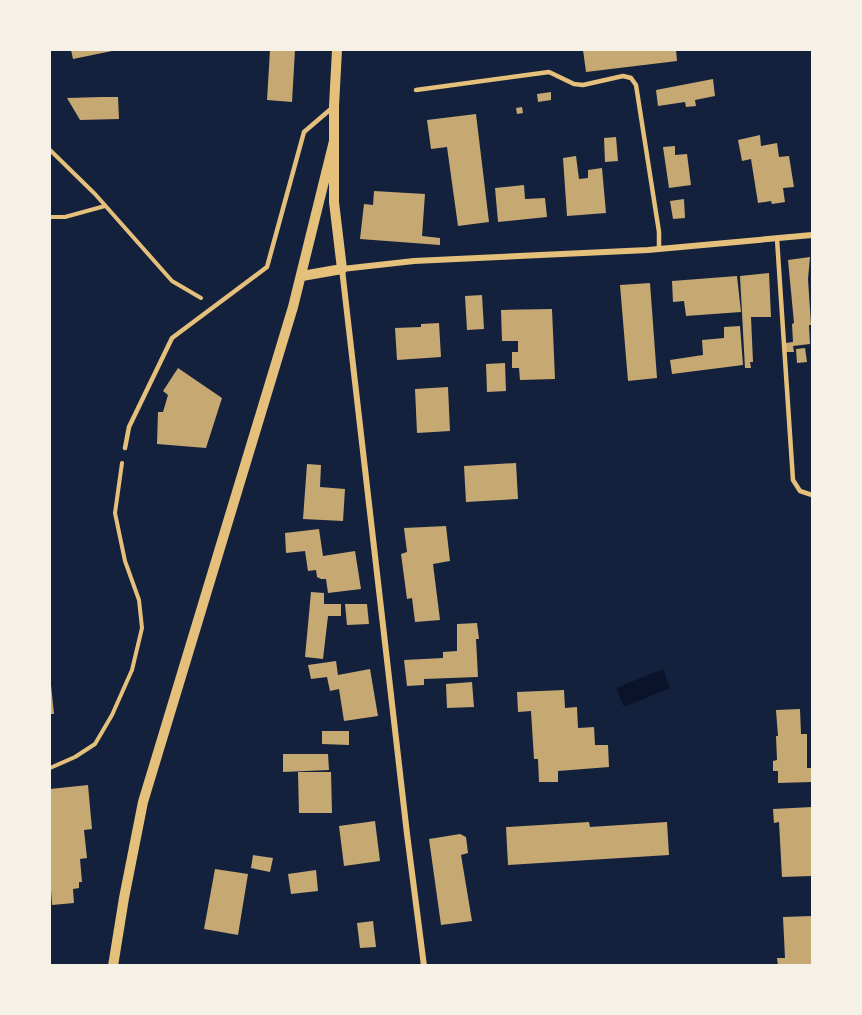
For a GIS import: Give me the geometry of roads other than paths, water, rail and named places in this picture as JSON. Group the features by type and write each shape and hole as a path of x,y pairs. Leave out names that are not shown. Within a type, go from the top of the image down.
{"street":[{"path":"337,50 333,202 424,966"},
{"path":"113,966 143,802 302,276 333,141"},
{"path":"302,276 414,261 659,249 813,235"}],"lane":[{"path":"416,90 549,72 574,84 583,85 623,76 632,78 636,85 659,232 659,249"},
{"path":"125,448 129,427 172,338 267,267 304,132 334,106"},
{"path":"777,239 793,480 800,491 813,495"}],"water":[{"path":"663,669 670,688 624,707 616,688"}]}
